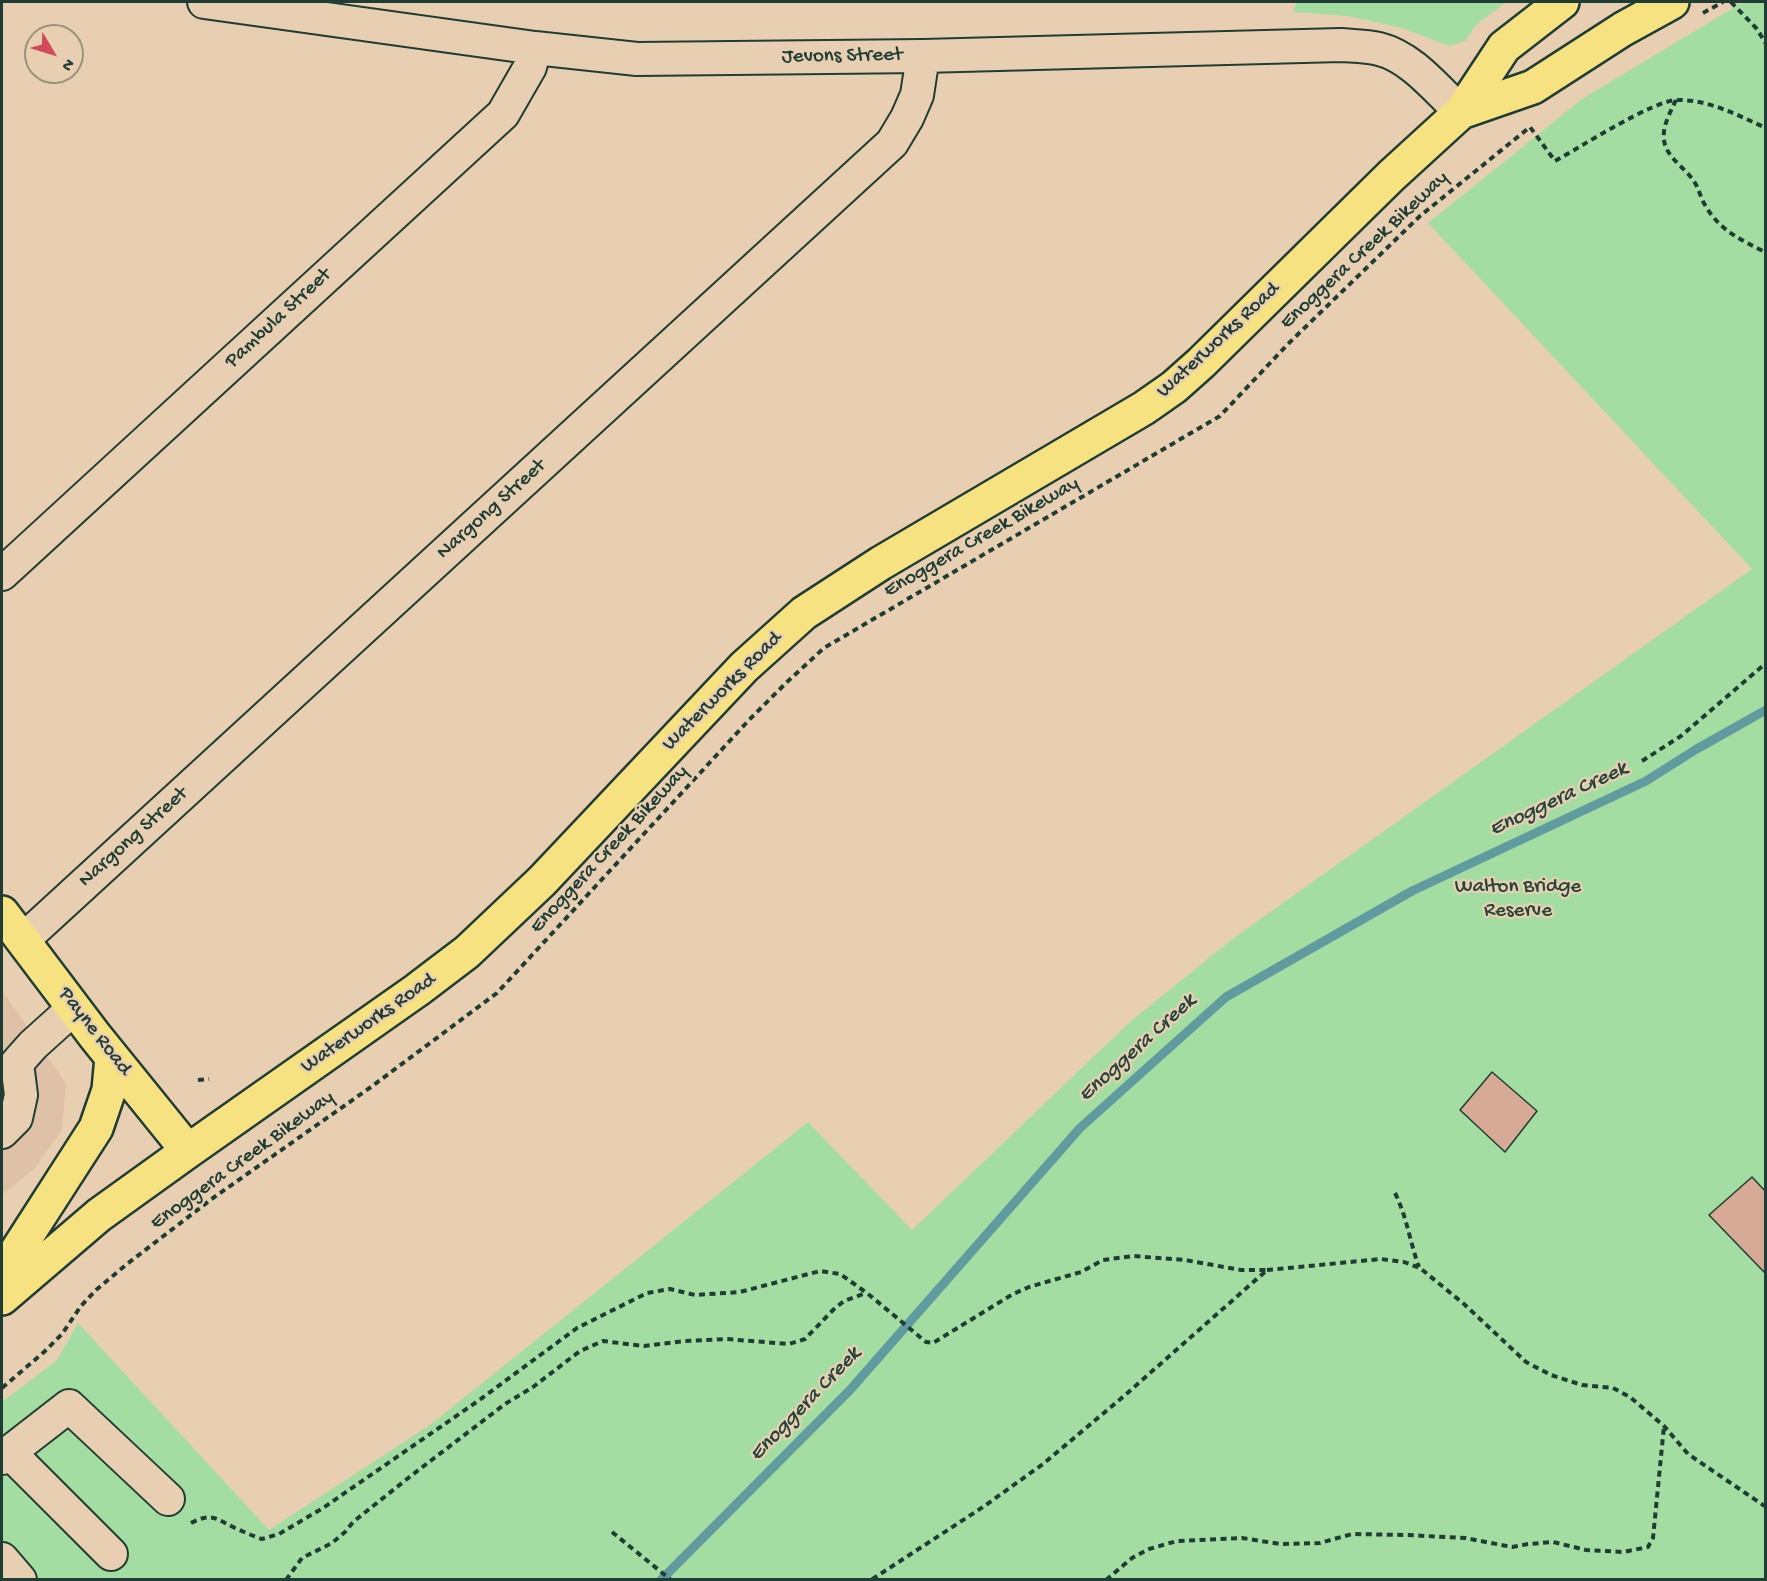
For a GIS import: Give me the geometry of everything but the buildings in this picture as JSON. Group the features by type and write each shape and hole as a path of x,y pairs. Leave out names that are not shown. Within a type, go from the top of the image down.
{"main road":[{"name":"Waterworks Road","path":"2,1298 99,1215 390,1010 468,952 542,881 744,667 804,613 881,563 1105,433 1174,387 1217,348 1390,176 1461,112 1504,47 1562,2"},
{"name":"Waterworks Road","path":"1461,112 1533,87 1659,9"},
{"name":"Payne Road","path":"2,913 112,1057 188,1151"},
{"path":"2,1274 96,1128 109,1090 112,1057"}],"street":[{"name":"Jevons Street","path":"204,2 535,48 637,59 923,56 1363,46 1381,50 1412,66 1461,112"},
{"name":"Pambula Street","path":"2,574 503,114 530,67 535,48"},
{"name":"Nargong Street","path":"23,940 892,143 917,95 923,56"},
{"path":"2,1132 16,1118 21,1095 17,1063 33,1045 74,1008"},
{"path":"111,1554 5,1455 69,1406 168,1499"},
{"path":"2,1559 20,1580"}],"path":[{"path":"1731,2 1756,29 1766,44"},
{"path":"1765,252 1722,228 1707,209 1693,179 1670,154 1664,140 1666,121 1676,99 1721,107 1766,128"},
{"name":"Enoggera Creek Bikeway","path":"2,1388 44,1353 62,1334 81,1306 127,1264 213,1198 371,1087 497,993 749,720 824,648 1220,416 1289,343 1420,216 1530,127 1555,161 1627,120 1676,99"},
{"path":"1642,761 1681,736 1766,663"},
{"path":"198,1080 209,1079"},
{"path":"1395,1193 1404,1209 1412,1250 1420,1268"},
{"path":"188,1524 202,1517 218,1518 262,1539 279,1534 323,1508 478,1401 577,1328 647,1293 670,1289 695,1295 740,1292 820,1271 840,1274 867,1293 926,1342 933,1343 1012,1294 1082,1272 1103,1260 1133,1256 1185,1260 1241,1270 1267,1270 1381,1259 1404,1262 1420,1268 1464,1304 1532,1366 1582,1385 1613,1388 1630,1397 1664,1426 1695,1459 1766,1507"},
{"path":"871,1580 1043,1464 1267,1270"},
{"path":"286,1580 302,1558 332,1543 345,1533 353,1522 412,1475 580,1351 603,1341 644,1346 685,1341 726,1340 789,1344 805,1339 844,1301 867,1293"},
{"path":"1106,1580 1132,1558 1149,1549 1178,1541 1242,1538 1280,1544 1320,1543 1352,1534 1465,1538 1512,1547 1553,1542 1586,1550 1623,1552 1648,1547 1653,1538 1664,1426"},
{"path":"612,1532 671,1580"}],"shaded area":[{"path":"2,990 66,1084 62,1130 35,1168 2,1195"}],"green space":[{"path":"1297,2 1506,2 1475,26 1465,41 1449,46 1402,28 1348,16 1293,12"},
{"name":"Walton Bridge Reserve","path":"1743,2 1765,2 1765,1579 2,1580 2,1402 57,1360 78,1323 269,1530 430,1425 808,1122 912,1230 1131,1021 1231,940 1752,569 1428,223 1582,99"}],"waterway":[{"name":"Enoggera Creek","path":"661,1580 850,1390 1080,1128 1226,997 1412,891 1646,781 1766,710"}]}
